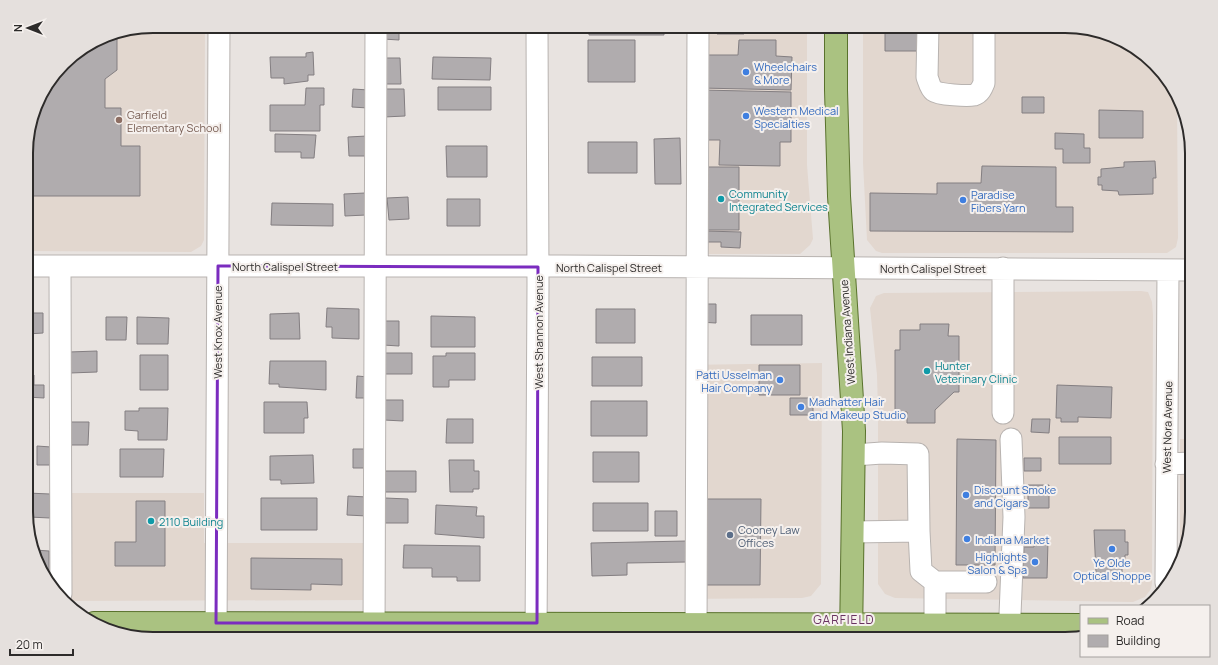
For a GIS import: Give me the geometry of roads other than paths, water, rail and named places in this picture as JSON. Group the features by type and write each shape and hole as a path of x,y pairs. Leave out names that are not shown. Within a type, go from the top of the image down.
{"main road":[{"name":"West Indiana Avenue","path":"836,33 836,90 843,268 854,431 851,632"},
{"path":"109,624 216,631 851,632 935,625 1009,632 1080,625"}],"street":[{"name":"West Knox Avenue","path":"216,631 219,33"},
{"path":"374,631 376,33"},
{"name":"West Shannon Avenue","path":"537,33 537,631"},
{"path":"696,631 698,33"},
{"path":"928,33 927,77 929,85 934,92 940,94 974,95 980,91 984,83 984,33"},
{"name":"North Calispel Street","path":"33,266 1003,268 1185,270"},
{"path":"60,267 61,589"},
{"path":"1003,268 1003,413"},
{"name":"West Nora Avenue","path":"1166,577 1168,270"},
{"path":"1009,632 1014,517 1011,439"},
{"path":"854,455 882,453 918,454 921,571 935,582 986,582"},
{"path":"1166,464 1185,463"},
{"path":"853,532 919,531"},
{"path":"935,582 935,625"}],"place":[{"name":"Wheelchairs & More","path":"746,72"},
{"name":"Western Medical Specialties","path":"746,116"},
{"name":"Garfield Elementary School","path":"119,120"},
{"name":"Community Integrated Services","path":"721,199"},
{"name":"Paradise Fibers Yarn","path":"963,200"},
{"name":"Hunter Veterinary Clinic","path":"927,371"},
{"name":"Patti Usselman Hair Company","path":"780,380"},
{"name":"Madhatter Hair and Makeup Studio","path":"801,407"},
{"name":"Discount Smoke and Cigars","path":"966,495"},
{"name":"2110 Building","path":"151,521"},
{"name":"Cooney Law Offices","path":"730,535"},
{"name":"Indiana Market","path":"967,539"},
{"name":"Ye Olde Optical Shoppe","path":"1112,549"},
{"name":"Highlights Salon & Spa","path":"1035,562"}],"district":[{"name":"GARFIELD","path":"844,619"}]}
